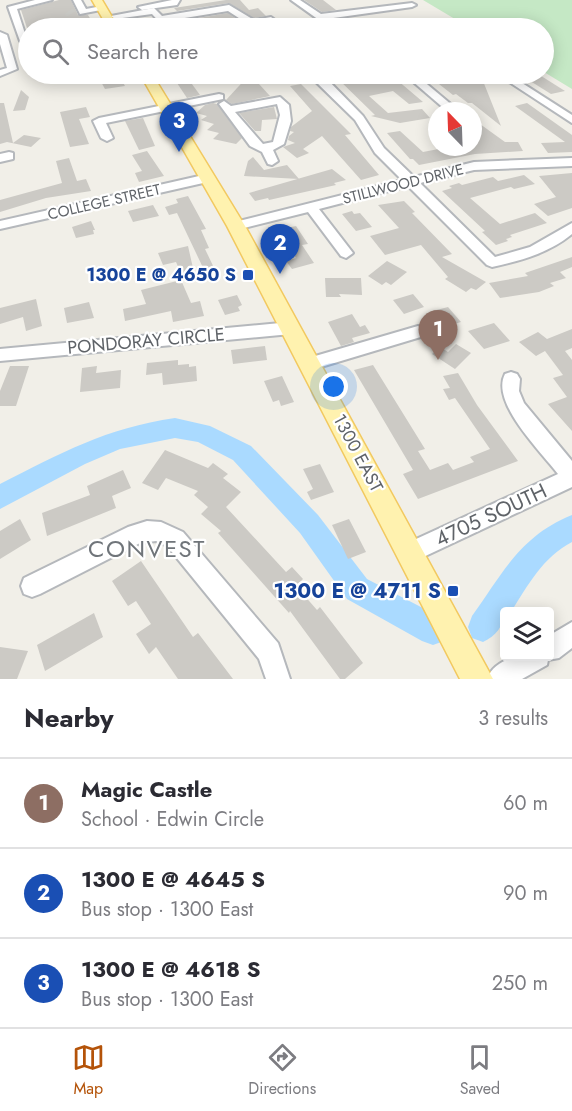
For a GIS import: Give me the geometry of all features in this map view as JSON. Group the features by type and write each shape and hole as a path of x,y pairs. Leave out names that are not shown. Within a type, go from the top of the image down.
{"main road":[{"path":"101,3 111,18"},
{"name":"1300 EAST","path":"152,84 236,226 477,679"}],"street":[{"path":"18,24 12,7 48,0"},
{"path":"295,0 319,17 412,5"},
{"path":"122,18 129,9 168,1"},
{"path":"71,11 80,6 101,3"},
{"path":"164,18 202,8 232,9 246,18"},
{"path":"129,9 154,11 159,18"},
{"path":"0,73 12,69 1,33"},
{"path":"324,84 366,126 372,142 379,150 492,262 543,248 555,242 572,227"},
{"path":"421,84 443,102"},
{"path":"517,84 572,120"},
{"path":"106,138 99,121 166,108 221,93 228,110 254,144 260,148 266,148 278,144 287,112 286,106 280,100 228,110"},
{"path":"266,148 272,160"},
{"name":"STILLWOOD DRIVE","path":"236,226 474,166 572,162"},
{"name":"COLLEGE STREET","path":"0,225 208,178"},
{"path":"310,207 346,254"},
{"name":"PONDORAY CIRCLE","path":"0,355 291,328"},
{"path":"311,364 418,332"},
{"path":"511,379 510,391 516,407 572,477"},
{"name":"4705 SOUTH","path":"411,552 572,477"},
{"path":"32,586 136,534 150,530 162,531 175,539 261,641 272,658 278,679"},
{"path":"554,646 572,634"},
{"path":"499,679 531,661"}],"green space":[{"path":"423,0 572,0 572,89 554,78 554,18 453,18"}],"building":[{"path":"59,0 71,0 78,15 88,15 90,18 24,18 21,10"},
{"path":"240,0 249,10 258,8 266,16 254,18 229,3 177,11 174,8"},
{"path":"304,0 323,0 336,10 322,12"},
{"path":"228,13 235,18 199,18"},
{"path":"102,84 124,84 125,86 105,89"},
{"path":"178,84 192,84 200,95 187,98"},
{"path":"241,84 259,84 270,96 232,104 226,100"},
{"path":"301,84 351,134 345,135 379,175 361,180 322,136 303,149 309,153 297,158 283,147 295,143 288,140 294,132 290,131 291,127 312,111 290,86"},
{"path":"343,84 402,84 423,102 409,104 393,91 369,96 388,113 422,109 428,118 400,123 371,116 375,115"},
{"path":"439,84 484,84 501,126 482,111 482,102 467,102 456,94 453,95"},
{"path":"535,84 554,84 565,91 551,94"},
{"path":"21,90 29,97 25,110 13,111"},
{"path":"0,103 4,103 13,143 24,135 41,138 31,147 7,142 0,144"},
{"path":"527,103 572,135 572,152 548,153 541,143 565,142 515,106"},
{"path":"217,104 242,138 236,144 213,139 219,133 207,130 214,124 201,120 207,116 196,113 205,105"},
{"path":"86,107 90,117 79,119 89,144 70,147 60,112"},
{"path":"274,107 277,119 262,120 261,131 255,131 239,113"},
{"path":"143,118 155,146 139,150 125,121"},
{"path":"482,125 505,142 518,142 523,151 482,154"},
{"path":"400,131 423,152 428,151 428,156 465,156 419,165 410,159 387,133"},
{"path":"147,151 164,176 139,182 135,173 142,171 132,155"},
{"path":"253,157 264,170 287,165 299,179 244,176 248,161"},
{"path":"69,158 77,181 86,179 91,191 46,198 0,212 0,200 62,183 56,161"},
{"path":"332,169 346,180 334,183 336,185 269,200 268,198 255,201 249,193"},
{"path":"572,173 572,208 548,216 534,204 556,197 539,176"},
{"path":"524,175 535,184 514,189 511,187 470,198 500,224 535,213 547,223 510,235 512,237 506,239 508,241 496,245 482,232 485,231 442,191 459,183 462,185 493,177 498,181"},
{"path":"188,196 206,229 201,230 209,248 205,249 216,272 206,274 177,213 169,215 165,207 178,203 176,199"},
{"path":"404,201 415,212 412,213 452,254 442,257 486,282 476,290 471,288 466,292 445,279 448,277 421,245 385,255 370,236 399,228 378,205"},
{"path":"153,205 159,216 133,222 128,211"},
{"path":"352,211 354,214 360,213 372,227 356,231 342,214"},
{"path":"91,221 95,230 93,230 94,234 76,238 72,227"},
{"path":"296,226 308,244 302,245 314,263 292,269 286,261 296,258 278,230"},
{"path":"188,246 195,277 184,280 176,262 163,265 158,253"},
{"path":"572,257 572,267 560,272 566,278 550,283 554,286 539,292 500,298 489,283 528,276 525,273"},
{"path":"387,261 407,272 391,285 386,282 382,285 368,276"},
{"path":"325,278 361,278 362,295 339,294 341,297 326,297"},
{"path":"181,280 191,303 200,301 204,316 173,322 171,311 125,321 123,309 146,304 141,290"},
{"path":"413,294 424,307 404,314 393,300"},
{"path":"237,295 242,305 238,307 240,311 225,315 218,300"},
{"path":"36,299 42,326 26,331 23,317 0,324 0,308"},
{"path":"89,302 94,318 67,323 64,308"},
{"path":"448,307 461,322 441,328 429,312"},
{"path":"352,314 360,327 365,325 370,333 352,338 354,342 341,346 328,322"},
{"path":"494,323 510,341 484,349 468,331"},
{"path":"572,329 572,348 565,351 572,360 572,431 548,404 567,397 553,378 563,375 545,351 536,356 519,342 538,332 547,339"},
{"path":"456,344 471,353 455,369 432,354 440,347 448,352"},
{"path":"265,346 267,360 233,364 231,350"},
{"path":"178,360 178,365 196,366 197,381 163,385 162,373 146,375 147,363"},
{"path":"373,365 425,449 418,451 430,470 448,463 453,470 474,462 470,457 490,449 455,398 449,400 443,389 450,388 443,376 458,373 477,405 518,461 418,499 403,474 413,470 354,370"},
{"path":"10,366 29,366 16,406 0,406 0,391"},
{"path":"97,366 96,373 121,370 120,388 80,392 82,368"},
{"path":"282,376 294,402 281,406 279,400 273,402 264,381"},
{"path":"165,450 208,468 213,463 228,474 223,478 241,492 226,507 286,572 292,567 303,579 296,586 317,610 320,607 363,663 345,679 340,679 290,611 289,613 218,533 221,531 201,514 208,507 194,495 198,491 166,478 158,490 142,483"},
{"path":"320,464 334,492 311,500 307,492 313,489 303,469"},
{"path":"123,470 131,488 112,496 116,508 47,536 42,513 90,495 87,486"},
{"path":"20,519 31,540 0,559 0,531"},
{"path":"349,519 366,552 348,559 332,525"},
{"path":"141,561 193,637 198,633 233,679 178,679 156,647 149,654 136,634 151,624 136,601 128,606 112,581"},
{"path":"94,613 103,637 45,671 37,645"},
{"path":"0,647 28,651 17,679 0,679"}],"waterway":[{"path":"0,497 76,457 116,440 175,428 202,433 242,453 309,524 357,589 433,630"},
{"path":"483,627 531,557 550,539 572,528"}],"place":[{"name":"1300 E @ 4618 S","path":"179,152"},
{"name":"1300 E @ 4645 S","path":"280,274"},
{"name":"1300 E @ 4650 S","path":"248,275"},
{"name":"Magic Castle","path":"438,360"},
{"name":"1300 E @ 4711 S","path":"453,591"}],"district":[{"name":"CONVEST","path":"147,549"}]}
